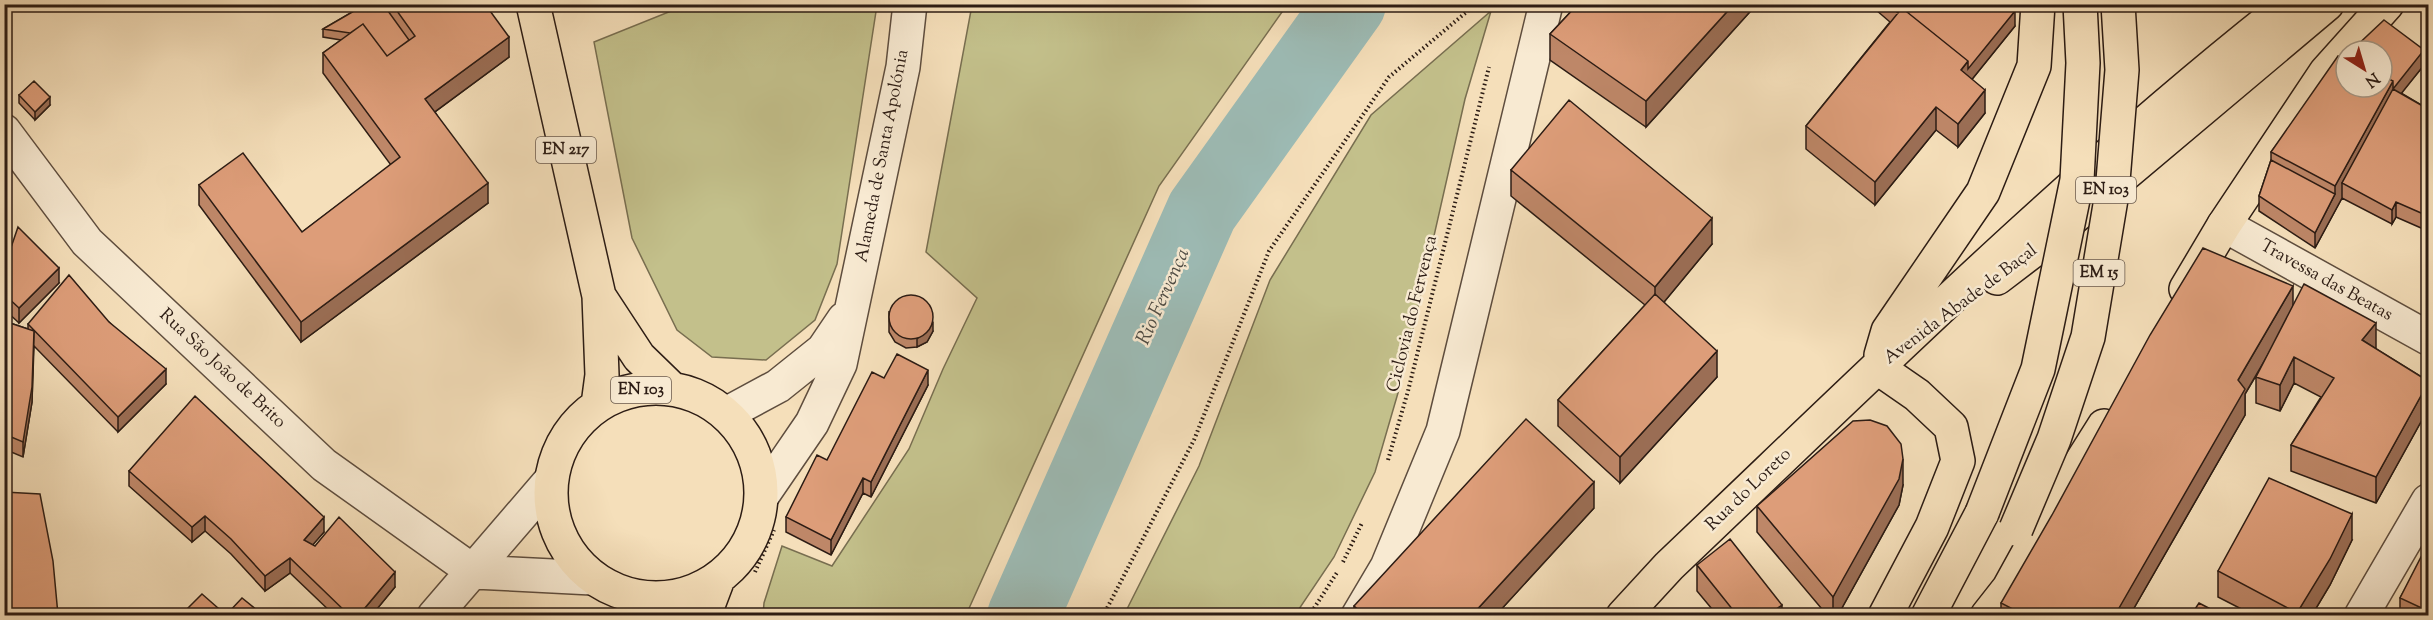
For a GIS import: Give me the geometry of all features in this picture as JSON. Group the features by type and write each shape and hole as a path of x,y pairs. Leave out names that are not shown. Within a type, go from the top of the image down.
{"main road":[{"name":"EN 217","path":"533,4 599,296 602,375 598,405"},
{"path":"1886,615 1932,528 1958,462 1951,427 1917,395 1878,368 1888,331 1983,192 2034,66 2038,4"},
{"name":"EM 15","path":"1928,615 1983,513 2038,369 2077,180 2083,63 2080,4"},
{"name":"EM 15","path":"1968,615 2016,529 2054,439 2088,337 2112,193 2122,70 2118,4"},
{"name":"Avenida Abade de Baçal","path":"1878,368 2030,222 2236,46 2289,4"},
{"name":"Avenida Abade de Baçal","path":"1878,368 2043,243 2327,4"},
{"path":"2170,316 2224,225 2326,72 2387,4"},
{"name":"EN 217","path":"599,296 639,357 672,389"},
{"name":"Rua do Loreto","path":"1623,615 1669,566 1878,368"},
{"name":"EN 103","path":"621,593 654,599 688,594 718,579 740,556 756,528 762,496 758,466 746,437 726,414 700,398 672,389 646,388 621,394 598,405 575,425 560,451 551,480 553,517 567,551 592,578 621,593 658,607 665,615"},
{"path":"1987,615 2008,588 2058,498 2122,396"},
{"name":"EN 103","path":"704,615 718,579"}],"street":[{"name":"Alameda de Santa Apolónia","path":"762,496 812,423 840,364 903,68 910,4"},
{"path":"1358,615 1387,567 1443,431 1546,4"},
{"name":"Rua São João de Brito","path":"4,130 87,242 307,449 333,472 474,572"},
{"name":"Travessa das Beatas","path":"2224,225 2428,338"},
{"path":"726,414 777,386 823,350 851,308"},
{"path":"434,615 474,572 551,480"},
{"path":"2361,615 2428,501"},
{"path":"474,572 592,578"}],"path":[{"path":"1103,615 1194,440 1269,251 1389,76 1476,4"},
{"name":"Ciclovia do Fervença","path":"1385,468 1408,392 1492,58"},
{"path":"1309,615 1342,564 1362,522"}],"shaded area":[{"path":"686,5 877,5 837,264 815,320 766,360 712,357 677,330 632,238 594,42"},
{"path":"972,5 1287,5 1159,186 966,615 763,615 764,603 782,546 832,566 909,449 943,369 977,298 926,252"},
{"path":"1491,11 1465,99 1400,386 1375,472 1334,557 1295,615 1124,615 1199,466 1270,280 1371,115"}],"building":[{"path":"366,4 383,4 409,40 387,56 363,24 350,33 323,29"},
{"path":"392,4 485,4 509,37 425,99 488,183 301,322 199,185 243,153 302,232 400,157 323,53 363,24 387,56 415,36"},
{"path":"1578,4 1734,4 1646,101 1550,34"},
{"path":"1887,4 2007,4 2015,11 1968,69 1968,61 1902,8 1898,13"},
{"path":"1902,8 1968,61 1961,70 1985,90 1958,124 1936,107 1875,182 1806,126"},
{"path":"2384,20 2424,50 2394,88 2394,39 2364,39"},
{"path":"2334,62 2334,99 2383,99 2335,186 2271,152"},
{"path":"34,81 50,97 35,112 19,95"},
{"path":"2394,90 2428,109 2428,216 2396,202 2392,210 2342,183 2388,99 2394,99"},
{"path":"1569,100 1712,218 1655,287 1511,170"},
{"path":"2271,160 2335,194 2315,233 2259,196"},
{"path":"18,227 59,268 19,308 4,294 4,268"},
{"path":"2203,248 2293,286 2238,380 2245,389 2115,615 2024,615 2001,603 2052,515 2150,335"},
{"path":"69,275 109,322 166,369 118,417 28,324"},
{"path":"2304,284 2376,323 2362,340 2428,381 2376,477 2291,445 2334,378 2294,357 2280,385 2256,377"},
{"path":"1655,294 1717,351 1620,457 1558,400"},
{"path":"911,295 927,301 933,317 927,333 911,339 895,333 889,317 895,301"},
{"path":"4,321 34,331 32,387 23,442 4,434"},
{"path":"897,354 928,370 871,482 863,478 831,540 786,517 817,455 827,460 872,372 884,378"},
{"path":"195,396 324,517 304,540 315,546 339,517 395,572 359,615 349,615 290,558 265,576 231,539 205,516 192,527 129,471"},
{"path":"1526,419 1594,482 1472,615 1364,615 1354,606"},
{"path":"1870,420 1887,426 1901,444 1903,459 1899,479 1833,597 1757,506 1853,421"},
{"path":"2269,478 2352,514 2330,559 2297,613 2218,571"},
{"path":"4,492 40,494 53,561 58,615 7,615 4,603"},
{"path":"1730,539 1782,605 1768,615 1737,615 1697,565"},
{"path":"2428,548 2428,611 2400,598"},
{"path":"202,594 226,615 181,615"},
{"path":"242,598 263,615 226,615"},
{"path":"2199,603 2222,615 2191,615"},
{"path":"2396,611 2409,615 2393,615"}],"waterway":[{"name":"Rio Fervença","path":"1023,616 1202,211 1350,4"}]}
